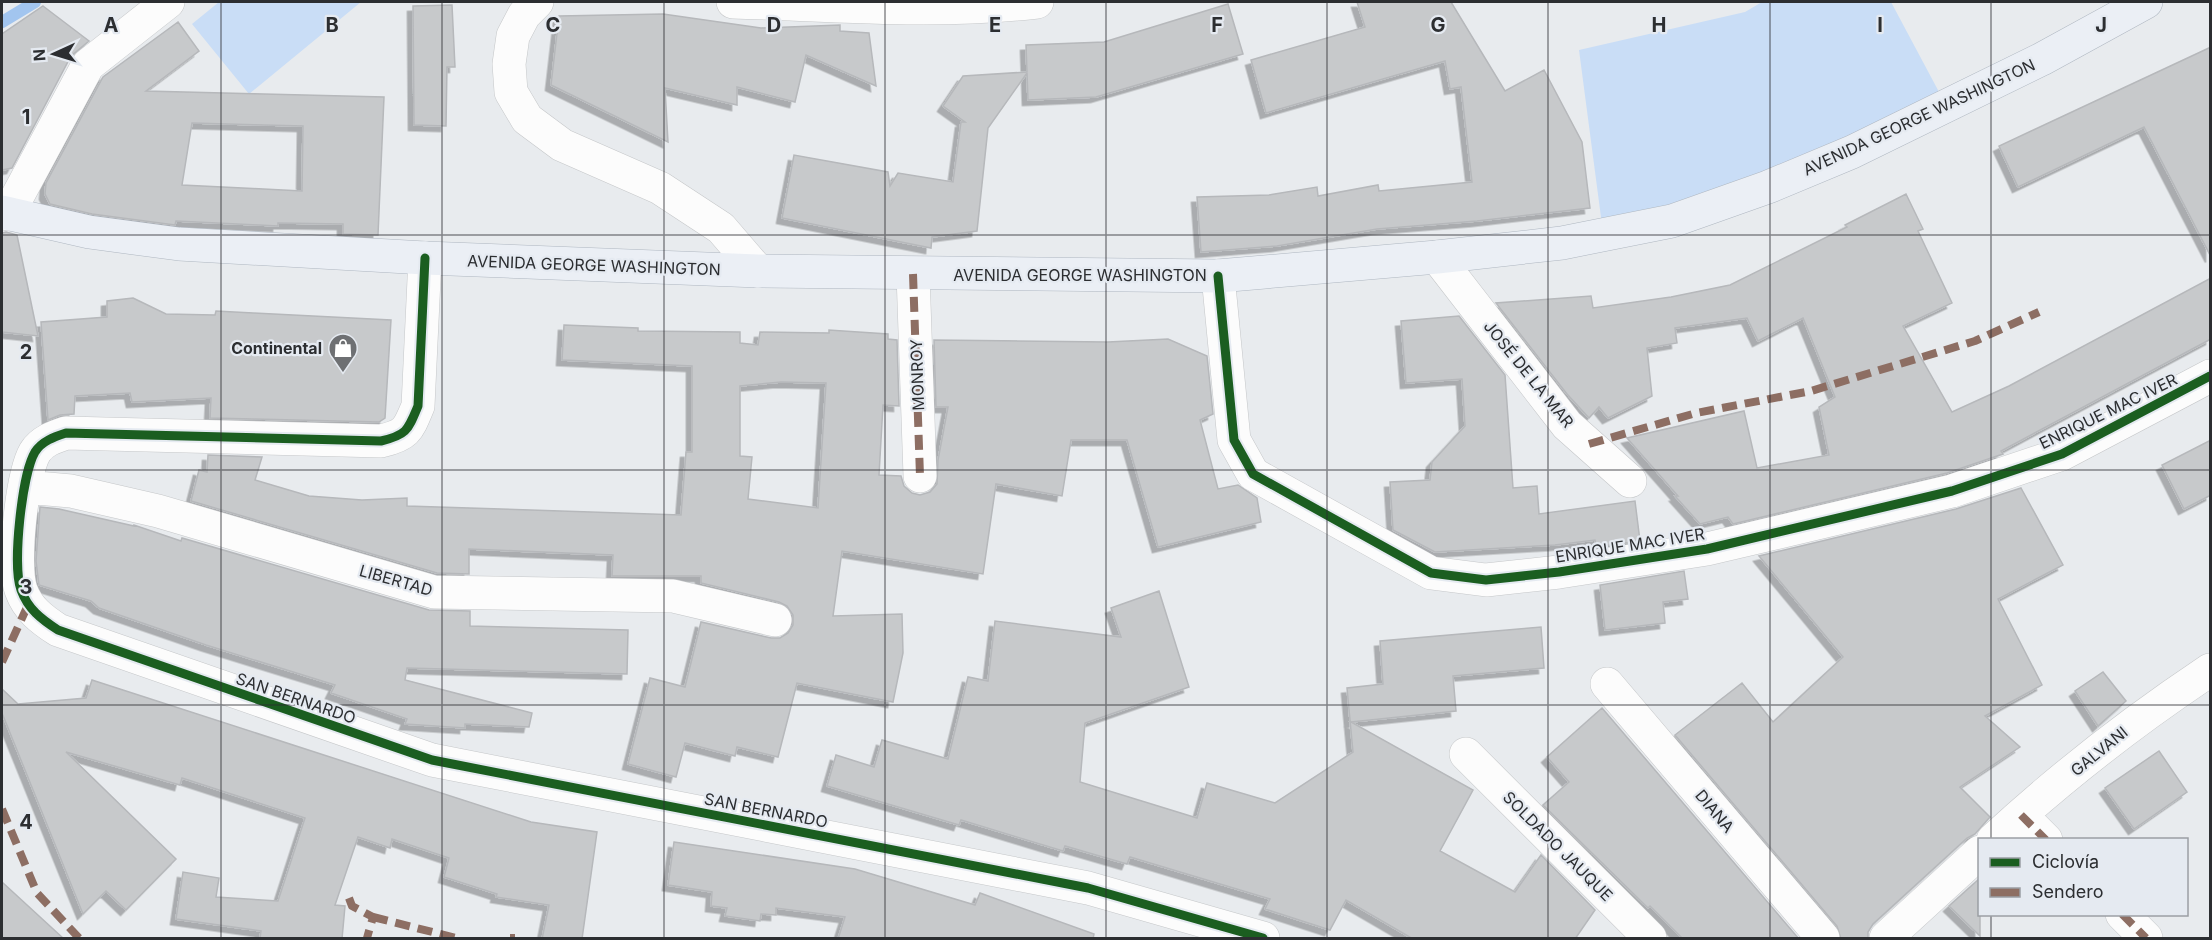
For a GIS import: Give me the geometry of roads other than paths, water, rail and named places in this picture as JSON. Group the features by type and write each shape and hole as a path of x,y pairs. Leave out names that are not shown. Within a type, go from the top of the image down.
{"main road":[{"name":"AVENIDA GEORGE WASHINGTON","path":"5,213 89,232 179,244 425,258 758,271 1218,276 1437,257 1562,243 1672,221 1768,187 1852,152 2042,59 2146,2"}],"street":[{"path":"5,213 88,65 168,2"},
{"path":"537,2 524,15 513,36 509,64 511,92 527,119 562,145 660,188 721,228 758,271"},
{"path":"733,2 876,7 998,6 1037,2"},
{"name":"JOSÉ DE LA MAR","path":"1437,257 1568,425 1630,481"},
{"name":"SAN BERNARDO","path":"425,258 418,406 411,424 400,437 381,441 66,433 46,440 35,453 25,487 18,547 17,570 21,589 28,605 38,618 57,630 432,760 1088,888 1263,939"},
{"name":"MONROY","path":"913,274 920,476"},
{"name":"ENRIQUE MAC IVER","path":"1218,276 1234,440 1253,474 1431,573 1486,580 1559,572 1707,549 1952,491 2062,454 2211,376"},
{"name":"LIBERTAD","path":"25,487 71,491 158,510 434,592 673,596 775,620"},
{"name":"GALVANI","path":"1996,838 2021,815 2160,703 2211,670"},
{"name":"DIANA","path":"1607,684 1823,939"},
{"name":"SOLDADO JAUQUE","path":"1466,754 1650,939"},
{"path":"2021,815 2044,838"},
{"path":"1886,939 1978,854"},
{"path":"2123,916 2146,939"}],"waterway":[{"path":"2,22 35,2"}],"place":[{"name":"Continental","path":"343,374"}]}
